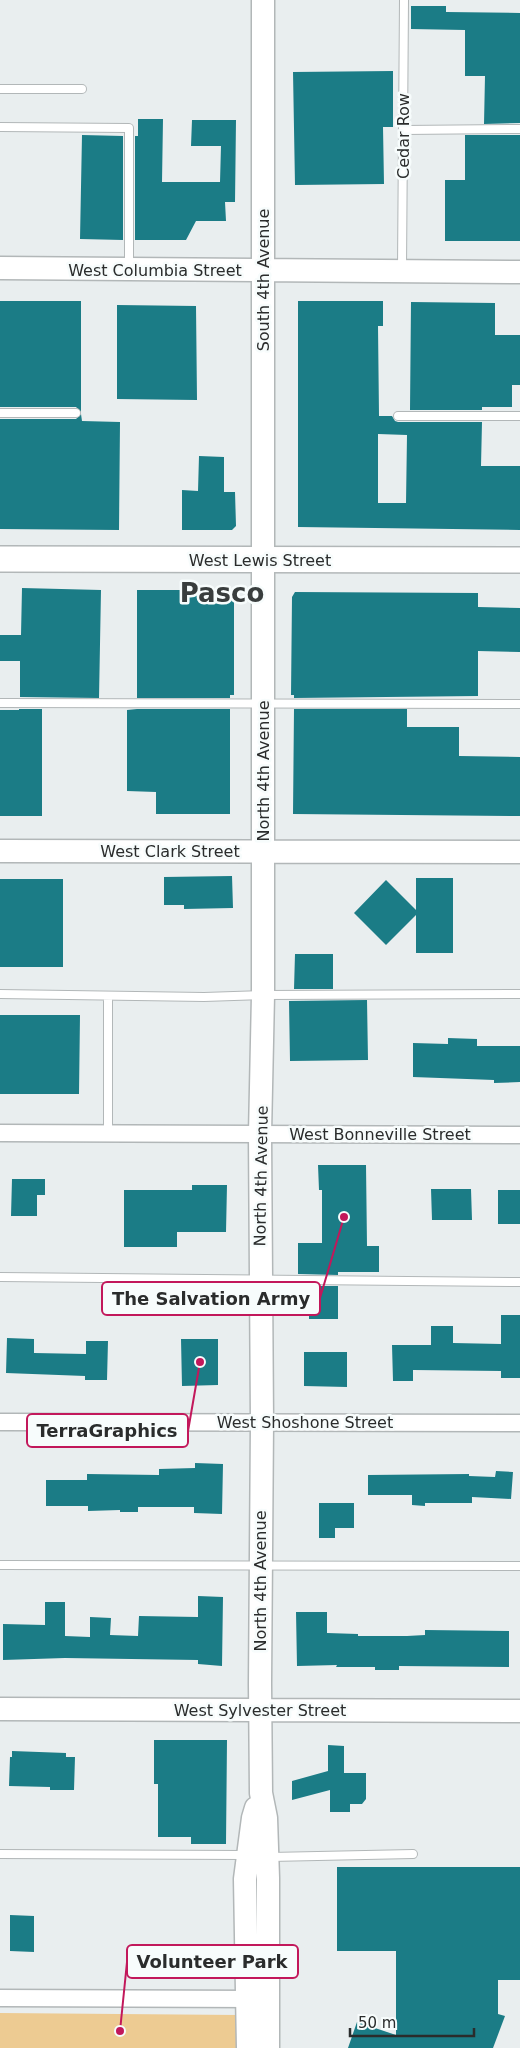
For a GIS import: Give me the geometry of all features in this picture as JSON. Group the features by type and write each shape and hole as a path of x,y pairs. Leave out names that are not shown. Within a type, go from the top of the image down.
{"main road":[{"name":"West Lewis Street","path":"0,559 520,560"}],"street":[{"name":"South 4th Avenue","path":"263,0 262,413 264,560"},
{"name":"West Columbia Street","path":"0,268 520,272"},
{"name":"North 4th Avenue","path":"264,560 263,995 260,1134 262,1422 261,1793 253,1818 258,1856 245,1879 258,1999 268,2048"},
{"name":"West Clark Street","path":"0,851 520,852"},
{"name":"West Bonneville Street","path":"0,1134 520,1135"},
{"name":"West Shoshone Street","path":"0,1422 520,1423"},
{"name":"West Sylvester Street","path":"0,1709 520,1711"},
{"path":"0,1998 258,1999"},
{"name":"North 4th Avenue","path":"248,2048 258,1999"}],"lane":[{"name":"Cedar Row","path":"402,272 404,0"},
{"path":"0,89 82,89"},
{"path":"0,127 129,128 130,269"},
{"path":"403,130 520,129"},
{"path":"0,413 76,413"},
{"path":"398,416 520,416"},
{"path":"0,703 520,704"},
{"path":"0,994 204,997 520,994"},
{"path":"108,996 108,1134"},
{"path":"0,1277 520,1282"},
{"path":"0,1565 520,1566"},
{"path":"0,1854 258,1856 413,1854"}],"shaded area":[{"path":"0,2013 239,2015 239,2048 0,2048"}],"building":[{"path":"411,6 446,6 446,12 520,13 520,123 484,124 485,76 465,76 465,30 411,29"},
{"path":"393,71 393,127 383,127 384,184 295,185 293,72"},
{"path":"138,119 163,119 162,182 220,182 221,146 191,146 192,120 236,120 235,202 225,202 226,221 196,221 186,240 135,240 135,136 138,136"},
{"path":"82,135 123,136 123,240 80,239"},
{"path":"465,135 520,135 520,241 445,241 445,180 465,180"},
{"path":"0,301 81,301 81,412 76,407 0,407"},
{"path":"298,301 383,301 383,326 378,326 379,416 392,416 398,422 482,422 481,466 520,466 520,530 298,527","holes":["378,434 407,435 406,503 378,503"]},
{"path":"411,302 495,303 495,335 520,335 520,385 512,385 512,407 482,407 482,410 410,410"},
{"path":"117,305 196,306 197,400 117,399"},
{"path":"81,414 82,421 120,422 119,530 0,529 0,419 76,419"},
{"path":"199,456 224,457 224,492 235,492 236,526 232,530 182,530 182,490 198,491"},
{"path":"22,588 101,590 99,698 20,697 20,661 0,661 0,635 21,635"},
{"path":"137,590 234,590 234,695 230,695 230,698 137,698"},
{"path":"295,592 478,593 478,607 520,608 520,652 478,651 478,696 294,698 294,695 291,695 292,597"},
{"path":"42,709 42,816 0,816 0,710"},
{"path":"230,709 230,814 156,814 156,792 127,791 127,710"},
{"path":"294,709 407,709 407,727 459,727 459,756 520,757 520,816 293,814"},
{"path":"232,876 233,908 184,909 184,905 164,905 164,877"},
{"path":"416,878 453,878 453,953 416,953 416,915 386,945 354,913 386,880 416,910"},
{"path":"0,879 63,879 63,967 0,967"},
{"path":"295,954 333,954 333,989 294,989"},
{"path":"367,1000 368,1060 290,1061 289,1001"},
{"path":"0,1015 80,1015 79,1094 0,1094"},
{"path":"448,1038 477,1039 477,1046 520,1046 520,1082 494,1083 494,1080 413,1077 413,1043 448,1044"},
{"path":"318,1165 366,1165 367,1246 379,1246 379,1272 338,1272 338,1275 298,1274 298,1243 322,1243 322,1190 319,1190"},
{"path":"12,1179 45,1179 45,1195 37,1195 37,1216 11,1216"},
{"path":"192,1185 227,1185 226,1232 177,1232 177,1247 124,1247 124,1190 192,1190"},
{"path":"431,1189 471,1189 472,1220 432,1220"},
{"path":"498,1190 520,1190 520,1224 498,1224"},
{"path":"298,1286 338,1286 338,1319 309,1319 309,1314 293,1315 293,1290 299,1290"},
{"path":"501,1315 520,1315 520,1378 501,1378 501,1371 413,1370 413,1381 393,1381 392,1345 431,1345 431,1326 453,1326 453,1343 501,1344"},
{"path":"7,1338 34,1339 34,1353 86,1354 86,1341 108,1341 107,1380 85,1380 85,1376 6,1373"},
{"path":"181,1339 218,1339 218,1385 182,1386"},
{"path":"304,1352 347,1352 347,1387 304,1386"},
{"path":"195,1463 223,1464 222,1514 194,1513 194,1507 138,1507 138,1512 120,1512 120,1510 88,1511 88,1506 46,1506 46,1480 87,1480 87,1474 159,1475 159,1469 195,1468"},
{"path":"496,1471 513,1472 511,1499 472,1497 472,1503 425,1503 425,1506 412,1505 412,1495 368,1495 368,1475 469,1474 469,1476 495,1477"},
{"path":"319,1503 354,1503 354,1528 335,1528 335,1538 319,1538"},
{"path":"198,1596 223,1597 222,1666 198,1664 198,1660 65,1658 3,1660 3,1624 45,1625 45,1602 65,1602 65,1636 90,1637 90,1617 111,1618 110,1635 138,1636 139,1616 198,1617"},
{"path":"296,1612 327,1612 327,1633 358,1634 358,1636 425,1635 425,1630 509,1631 509,1667 399,1666 399,1670 375,1670 375,1667 336,1667 337,1665 297,1666"},
{"path":"154,1740 227,1740 226,1844 191,1844 191,1837 158,1837 158,1784 154,1784"},
{"path":"328,1745 344,1746 344,1773 366,1773 366,1799 362,1804 350,1804 350,1812 330,1812 330,1790 292,1800 292,1781 328,1771"},
{"path":"12,1751 66,1753 66,1757 75,1757 74,1790 50,1790 50,1787 9,1786"},
{"path":"337,1867 520,1867 520,1980 498,1980 498,2014 505,2016 493,2048 348,2048 357,2022 396,2035 396,1951 337,1951"},
{"path":"10,1915 34,1916 34,1952 10,1951"}],"place":[{"name":"The Salvation Army","path":"344,1217"},
{"name":"TerraGraphics","path":"200,1362"},
{"name":"Volunteer Park","path":"120,2031"}],"district":[{"name":"Pasco","path":"222,593"}]}
